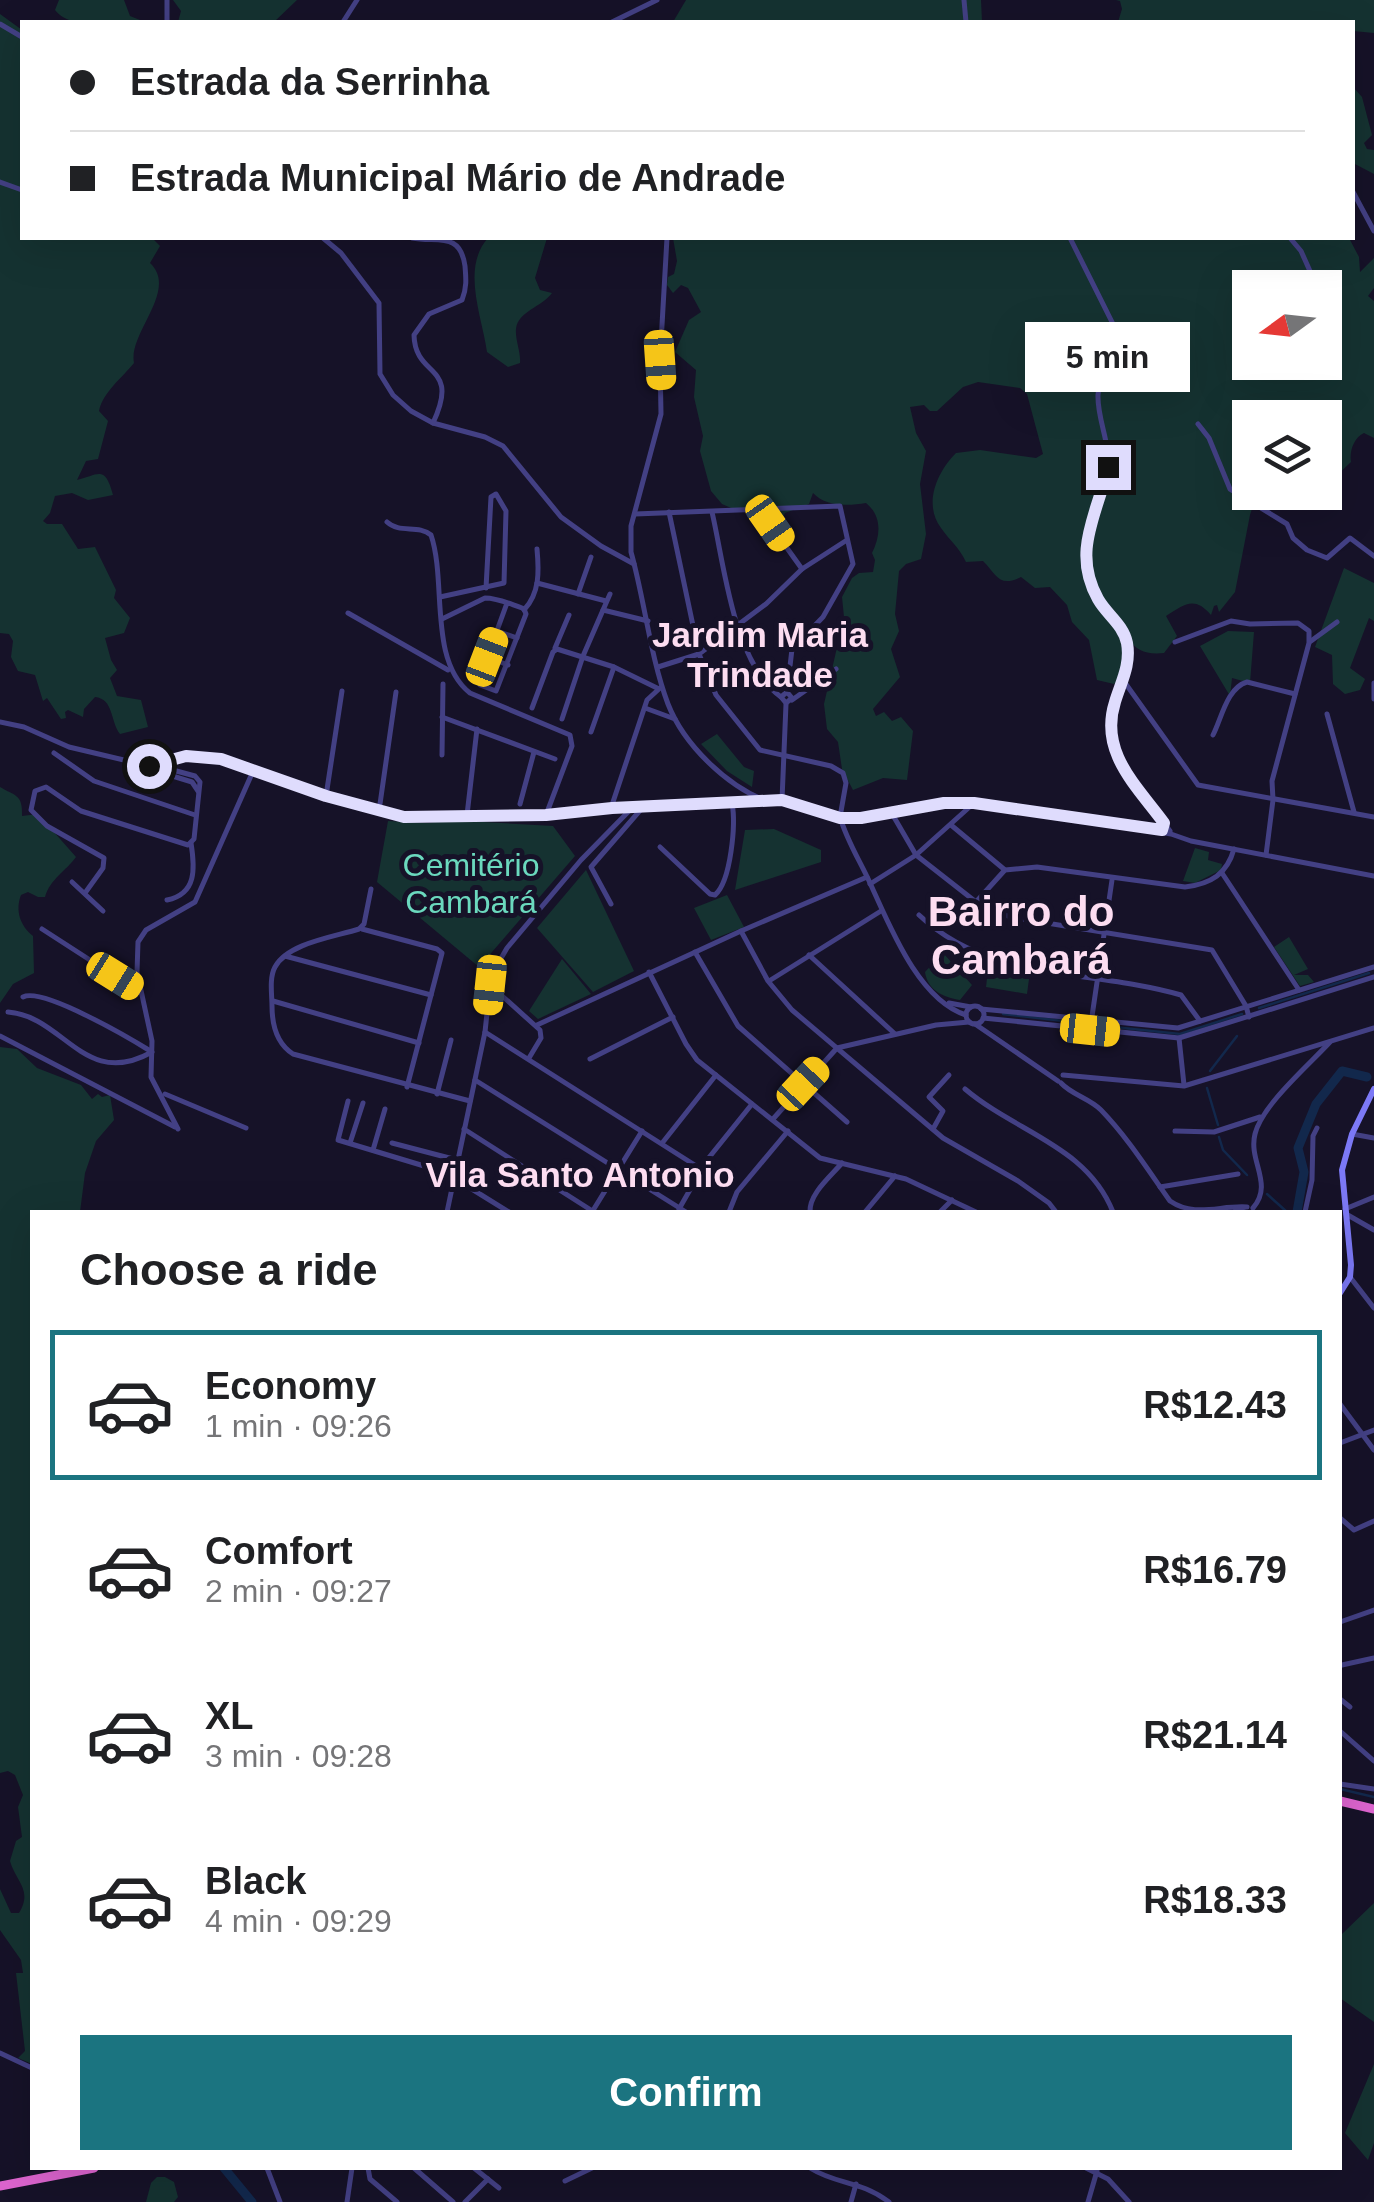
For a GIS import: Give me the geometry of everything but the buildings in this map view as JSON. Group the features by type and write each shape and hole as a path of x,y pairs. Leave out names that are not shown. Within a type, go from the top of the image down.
{"highway":[{"path":"1342,1801 1374,1809"},
{"path":"0,2186 84,2170"}],"main road":[{"path":"1342,1290 1350,1277 1342,1170 1352,1134 1374,1089"}],"street":[{"path":"616,20 657,0"},
{"path":"1355,196 1374,232"},
{"path":"325,240 380,302 382,380 412,411 432,423 485,436 503,446 561,517 634,564"},
{"path":"432,423 441,406 443,387 439,376 417,352 414,335 429,314 462,300 466,282 462,250 443,240"},
{"path":"667,240 661,414 634,514 630,544 660,688 676,719 718,771 738,788 766,802"},
{"path":"1071,240 1114,319 1116,330 1098,390 1108,467 1089,525 1088,575 1100,602 1120,626 1127,642 1128,660 1110,719 1110,740 1122,766 1171,834"},
{"path":"1292,240 1310,270"},
{"path":"1198,424 1209,438 1230,488 1287,524 1293,538 1308,550 1327,558 1350,538 1374,556"},
{"path":"440,598 486,588 504,583 506,511 496,494 491,497 486,588"},
{"path":"634,514 836,504 842,510 851,569 823,617 792,650 782,800"},
{"path":"764,509 802,568"},
{"path":"712,511 738,624 754,667 771,690 787,698"},
{"path":"669,512 699,654 716,695 751,740 766,752 831,766 843,773 846,783 840,818 881,912 920,977 947,1003 1040,1070 1061,1079 1184,1086 1374,1028"},
{"path":"386,522 398,529 422,529 431,535 450,671 458,684 470,694 570,734 572,746 546,815"},
{"path":"658,667 699,654 766,604 802,568 847,540"},
{"path":"508,603 478,682 494,691 499,689 518,638 524,610 535,598 537,550"},
{"path":"489,555 505,560"},
{"path":"578,594 591,558"},
{"path":"537,583 608,598 562,719"},
{"path":"442,619 485,598 524,610"},
{"path":"603,610 648,621"},
{"path":"348,613 450,671"},
{"path":"532,708 569,615"},
{"path":"1175,642 1228,621 1302,626 1308,632 1309,643 1272,781 1274,800 1266,855"},
{"path":"1309,643 1337,622"},
{"path":"497,631 518,638"},
{"path":"554,651 561,649 583,656 660,688"},
{"path":"487,657 508,664"},
{"path":"592,732 614,667"},
{"path":"787,698 836,669"},
{"path":"1123,680 1198,785 1374,817"},
{"path":"1213,735 1239,684 1247,682 1295,694"},
{"path":"1374,683 1374,699"},
{"path":"442,755 443,684"},
{"path":"612,808 644,708 660,688"},
{"path":"326,796 342,691"},
{"path":"379,811 396,692"},
{"path":"644,708 676,719"},
{"path":"1326,714 1355,814"},
{"path":"442,717 555,760"},
{"path":"0,722 24,727 69,747 155,766 192,782 198,794"},
{"path":"468,815 478,729"},
{"path":"520,804 534,752"},
{"path":"54,753 94,781 195,816"},
{"path":"155,766 150,760 154,754 221,759 326,796 404,817 546,815 782,800 840,818 861,818 944,803 974,803 1152,830 1374,876"},
{"path":"155,766 186,756"},
{"path":"167,900 180,898 190,886 200,782 195,776 169,769 169,762"},
{"path":"0,1036 178,1129 152,1076 152,1052 137,972 138,942 146,930 195,902 254,769"},
{"path":"84,893 103,868 104,858 47,826 31,810 38,788 46,787 81,811 184,846 192,843"},
{"path":"660,847 715,895 722,887 735,824 732,803"},
{"path":"537,1025 741,931 869,881 916,855 974,803"},
{"path":"611,904 591,867 644,807"},
{"path":"447,1210 485,1032 490,985 507,948 632,808"},
{"path":"891,812 916,855 976,902 1003,916 1212,950 1249,1017"},
{"path":"1152,830 1164,829 1164,823"},
{"path":"951,825 1005,870 1038,868 1185,887 1207,882 1222,873 1230,864 1234,848"},
{"path":"976,902 1005,870"},
{"path":"1222,873 1299,990"},
{"path":"1090,1030 1112,880"},
{"path":"72,882 102,911"},
{"path":"359,929 364,924 371,889"},
{"path":"768,981 881,912"},
{"path":"919,915 952,942 998,962 1182,995 1200,1021"},
{"path":"407,1087 442,956 440,950 359,929 285,956 276,964 272,1001 277,1036 292,1054 407,1087 470,1101"},
{"path":"42,930 141,993"},
{"path":"741,931 768,981 792,1010 954,1146 1018,1182 1054,1210"},
{"path":"695,952 738,1026 847,1122"},
{"path":"808,955 895,1034"},
{"path":"285,956 430,996"},
{"path":"947,1003 1174,1028 1374,966"},
{"path":"649,972 691,1053 820,1158 895,1176 972,1210"},
{"path":"774,1119 837,1048 895,1034 983,1019 1179,1038 1374,977"},
{"path":"490,985 537,1025 540,1038 529,1058"},
{"path":"23,998 40,995 124,1034 152,1052"},
{"path":"272,1001 419,1042"},
{"path":"969,1019 971,1007"},
{"path":"982,1009 983,1019 995,1036"},
{"path":"8,1012 29,1019 102,1062 128,1063 152,1052"},
{"path":"590,1059 673,1017"},
{"path":"485,1032 701,1169"},
{"path":"1179,1038 1184,1086"},
{"path":"437,1094 452,1040"},
{"path":"1216,1210 1251,1210 1263,1184 1254,1144 1263,1116 1332,1040"},
{"path":"663,1142 716,1075"},
{"path":"933,1129 944,1111 929,1097 949,1075"},
{"path":"1061,1079 1074,1093 1098,1107 1170,1201 1189,1210"},
{"path":"475,1080 680,1210"},
{"path":"965,1089 984,1106 1086,1169 1100,1184 1112,1210"},
{"path":"162,1092 246,1128"},
{"path":"348,1101 337,1136 392,1158 454,1176 507,1210"},
{"path":"350,1143 362,1102"},
{"path":"683,1210 701,1169 752,1104"},
{"path":"373,1150 385,1109"},
{"path":"1175,1131 1214,1132 1263,1116"},
{"path":"1305,1210 1312,1180 1312,1136 1317,1128"},
{"path":"464,1130 590,1210"},
{"path":"730,1210 737,1192 788,1131"},
{"path":"644,1132 670,1132"},
{"path":"594,1210 644,1132"},
{"path":"1352,1134 1374,1138"},
{"path":"392,1143 457,1160"},
{"path":"810,1210 809,1205 842,1163"},
{"path":"1160,1187 1238,1174"},
{"path":"867,1210 895,1176"},
{"path":"1374,1197 1346,1212 1374,1230"},
{"path":"942,1210 952,1200"},
{"path":"1350,1277 1374,1308"},
{"path":"1342,1406 1374,1450"},
{"path":"1342,1441 1374,1430"},
{"path":"1342,1520 1352,1530 1373,1525"},
{"path":"1342,1621 1374,1610"},
{"path":"1342,1665 1374,1658"},
{"path":"1342,1701 1350,1707"},
{"path":"1342,1734 1374,1761"},
{"path":"1342,1784 1374,1790"},
{"path":"0,2053 30,2067"},
{"path":"268,2170 280,2202"},
{"path":"347,2202 352,2170"},
{"path":"368,2170 369,2176 396,2202"},
{"path":"369,2176 374,2170"},
{"path":"416,2170 452,2202"},
{"path":"477,2170 499,2188"},
{"path":"564,2181 588,2170"},
{"path":"813,2170 826,2178 868,2187 889,2202"},
{"path":"1093,2170 1129,2202"},
{"path":"1088,2202 1097,2171"},
{"path":"465,2202 488,2179"},
{"path":"851,2202 856,2184"}],"green space":[{"path":"59,0 124,0 130,16 140,20 70,20 55,10"},
{"path":"173,0 297,0 276,20 179,20 181,11"},
{"path":"686,0 981,0 982,20 674,20"},
{"path":"1116,0 1374,0 1374,33 1355,31 1355,20 1119,20 1120,1"},
{"path":"0,14 20,29 20,240 154,240 160,246 150,263 159,286 134,351 134,363 101,404 99,411 108,421 98,459 86,461 77,480 104,475 113,495 88,500 72,493 55,496 43,521 62,524 78,549 95,547 116,590 114,598 130,618 124,633 105,638 117,670 110,678 117,696 141,700 148,727 120,734 109,706 95,697 84,709 83,717 68,710 66,718 61,719 47,698 43,701 35,675 18,671 11,657 13,641 9,634 0,633"},
{"path":"1355,89 1362,97 1372,135 1364,143 1367,149 1374,150 1374,174 1355,164"},
{"path":"487,240 546,240 535,278 540,290 552,293 518,323 520,363 508,367 487,352 474,278 480,250"},
{"path":"673,240 1350,240 1359,257 1360,272 1374,258 1374,288 1368,296 1374,301 1374,438 1364,433 1357,438 1351,462 1342,471 1342,400 1232,400 1232,510 1252,510 1235,592 1219,612 1214,606 1211,615 1194,604 1166,616 1177,636 1164,653 1137,648 1109,613 1124,652 1121,680 1114,684 1097,680 1089,640 1072,622 1067,605 1050,587 1035,588 1021,577 1003,580 983,561 966,562 944,533 933,509 943,469 956,453 980,450 1036,458 1043,454 1027,394 1020,388 978,382 963,387 937,411 924,405 910,407 916,433 926,451 920,484 926,534 921,559 899,571 895,614 899,631 891,649 900,677 873,709 876,716 884,712 892,721 901,717 913,731 907,780 883,778 853,790 842,769 838,742 827,729 824,704 844,617 842,597 852,578 873,572 877,520 866,503 831,503 813,493 809,504 785,513 779,526 772,520 771,509 738,511 722,504 711,491 700,451 703,436 694,397 696,370 675,352 689,320 701,312 688,288 681,285 673,293 667,285 668,277 674,274 677,261"},
{"path":"1344,568 1374,583 1374,621 1369,618 1350,668 1365,679 1360,690 1345,694 1333,684 1332,655 1315,647"},
{"path":"1228,631 1254,632 1250,683 1232,678 1230,696 1200,646"},
{"path":"717,734 744,767 754,771 752,787 727,771 701,744"},
{"path":"0,787 19,800 22,816 38,814 76,857 54,880 45,897 28,892 21,895 20,917 33,936 34,973 13,984 0,1003"},
{"name":"Cemitério Cambará","path":"388,821 553,826 575,856 479,967 377,882"},
{"path":"774,829 821,850 821,862 735,890 745,830"},
{"path":"1195,848 1209,852 1208,860 1222,864 1221,870 1195,883 1183,881"},
{"path":"586,870 634,971 593,992 537,928"},
{"path":"727,895 744,927 711,940 694,908"},
{"path":"1289,937 1308,969 1294,975 1308,975 1314,982 1300,986 1274,947"},
{"path":"943,953 972,985 960,1000 937,992 927,979 925,972"},
{"path":"562,959 591,994 538,1019 529,1011"},
{"path":"988,970 1029,979 1027,994 986,987"},
{"path":"0,1047 17,1049 37,1068 81,1085 92,1099 98,1094 110,1095 114,1120 96,1141 85,1173 80,1210 30,1210 30,2063 18,2058 25,2051 16,1973 23,1973 21,1960 0,1930 0,1889 11,1913 19,1913 23,1905 22,1886 10,1861 16,1841 22,1837 18,1807 23,1795 15,1775 8,1771 0,1773"},
{"path":"1374,1903 1374,2022 1342,1999 1342,1934"},
{"path":"1374,2064 1374,2143 1368,2160 1345,2133"},
{"path":"157,2177 174,2182 178,2197 174,2202 146,2202 151,2183"}],"waterway":[{"path":"1259,1008 1369,973"},
{"path":"1003,1014 1081,1023"},
{"path":"1095,1025 1180,1034 1242,1014"},
{"path":"1210,1071 1237,1036"},
{"path":"1297,1210 1304,1172 1298,1148 1316,1104 1342,1071 1367,1077"},
{"path":"1207,1088 1218,1125"},
{"path":"1219,1137 1223,1150 1247,1175"},
{"path":"1267,1194 1285,1210"},
{"path":"1342,1789 1374,1797"},
{"path":"226,2170 252,2202"}],"district":[{"name":"Jardim Maria Trindade","path":"760,655"},
{"name":"Bairro do Cambará","path":"1021,935"},
{"name":"Vila Santo Antonio","path":"580,1175"}],"route":[{"path":"149,766 186,756 221,759 294,786 404,817 546,815 782,800 840,818 861,818 905,808 974,803 1162,830 1164,823 1122,766 1110,740 1110,719 1127,668 1127,642 1120,626 1100,602 1088,575 1087,542 1108,467"}]}
